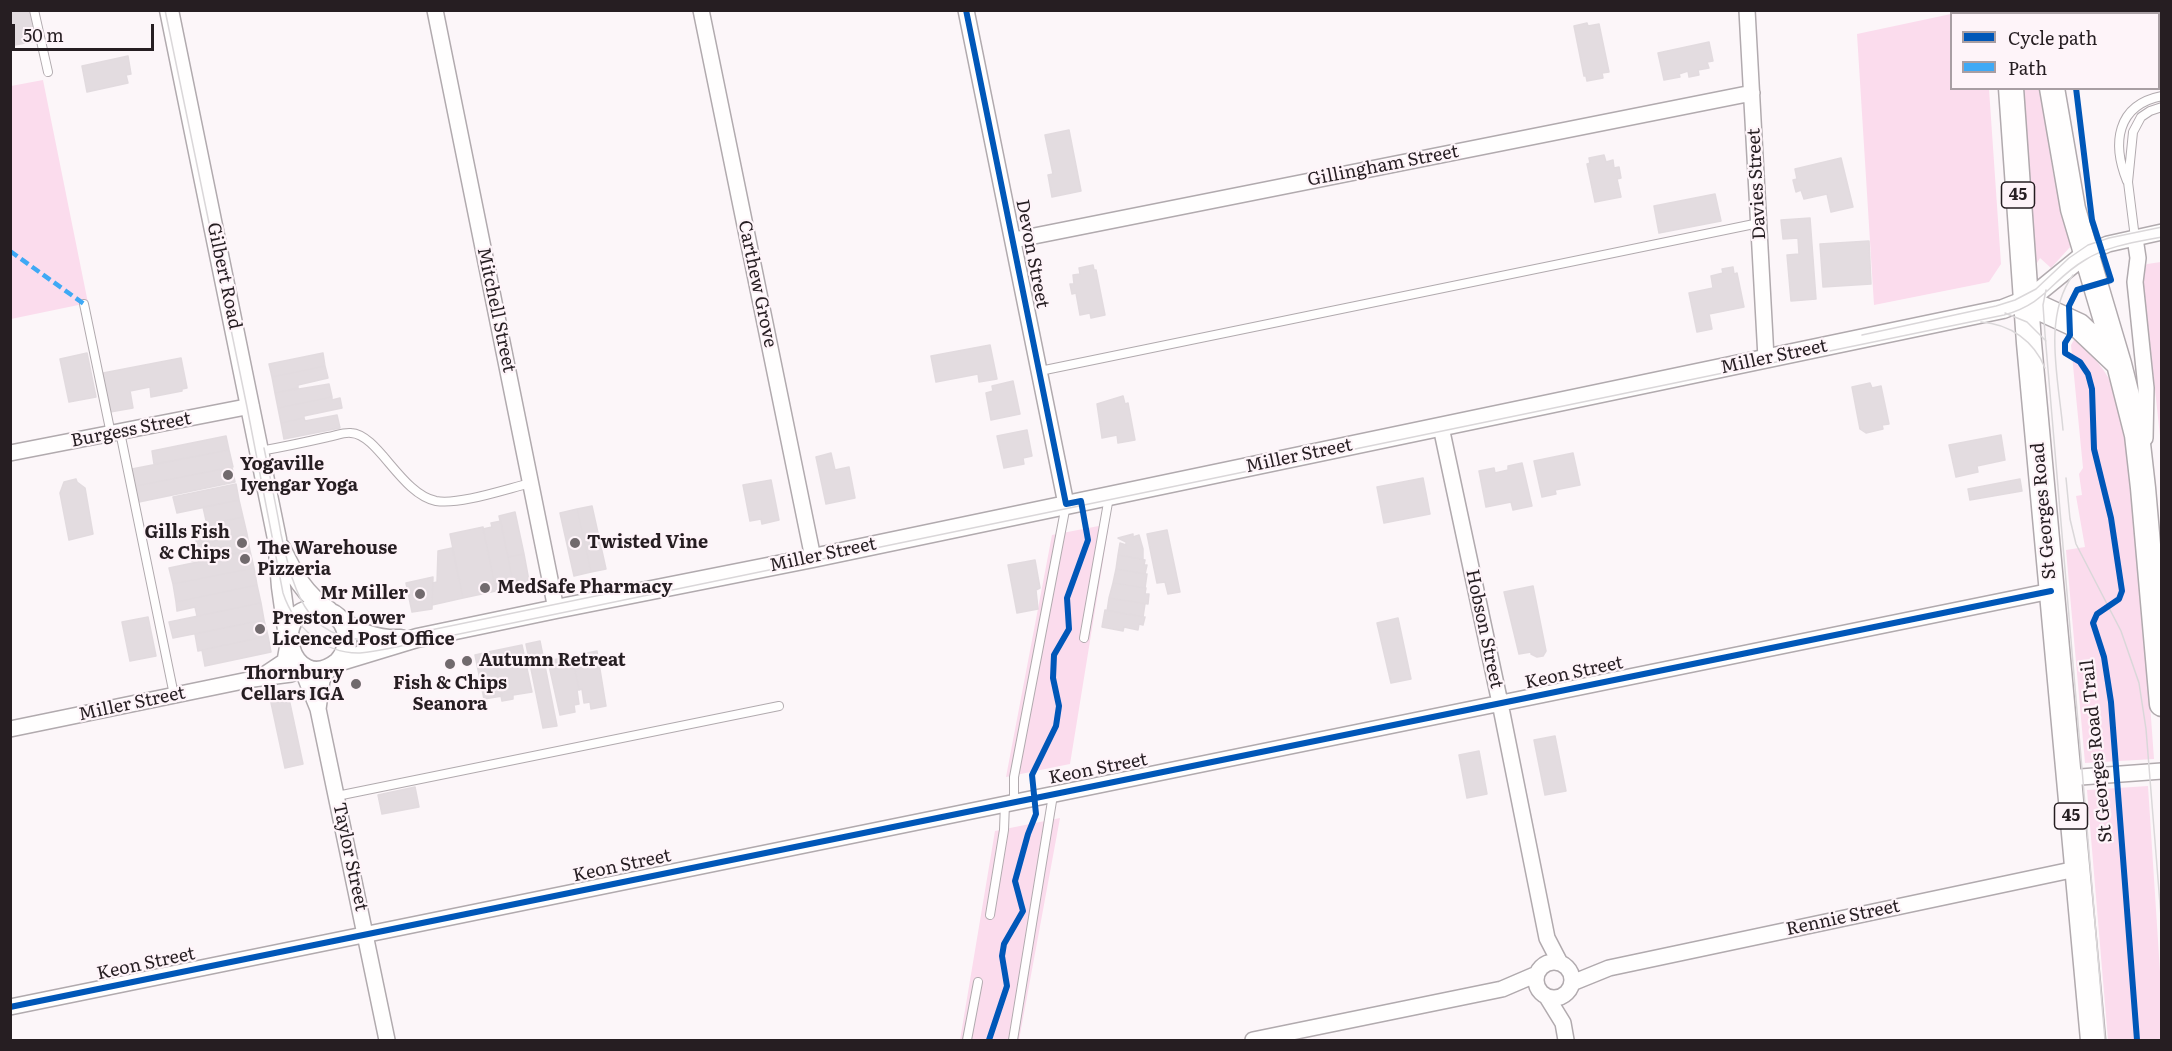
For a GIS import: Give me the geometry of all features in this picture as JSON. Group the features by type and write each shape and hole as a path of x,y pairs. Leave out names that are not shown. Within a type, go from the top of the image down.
{"highway":[{"name":"St Georges Road","path":"2011,90 2025,302 2093,1041"},
{"path":"2052,90 2070,194 2137,435 2162,704"},
{"path":"2025,302 2079,326 2119,364"}],"street":[{"name":"Gilbert Road","path":"169,10 277,541 288,641"},
{"name":"Mitchell Street","path":"435,10 556,609"},
{"name":"Carthew Grove","path":"701,10 813,558"},
{"name":"Devon Street","path":"966,10 1066,504"},
{"name":"Davies Street","path":"1747,10 1766,358"},
{"name":"Gillingham Street","path":"1014,240 1752,93"},
{"name":"Miller Street","path":"334,664 417,638 813,558 1992,312 2025,302 2047,287 2085,254 2097,248 2162,232"},
{"path":"2135,238 2138,258 2135,282 2146,388 2143,488"},
{"name":"Burgess Street","path":"10,453 251,406"},
{"name":"Hobson Street","path":"1441,427 1547,938 1564,965"},
{"name":"Gilbert Road","path":"277,541 304,590 337,617"},
{"name":"Keon Street","path":"10,1007 2051,591"},
{"path":"317,610 337,617 346,627 348,642 346,652 334,664 319,670 307,668 294,658 288,641 291,627 296,619 303,614 317,610"},
{"name":"Miller Street","path":"337,617 366,635 387,639 417,638"},
{"name":"Miller Street","path":"253,679 283,663 288,655 288,641"},
{"name":"Taylor Street","path":"318,709 322,680 334,664"},
{"name":"Miller Street","path":"10,729 253,679 291,674 307,668"},
{"name":"Taylor Street","path":"307,668 306,679 318,709 387,1041"},
{"path":"2067,778 2162,771"},
{"name":"Rennie Street","path":"1570,988 1610,968 2076,869"},
{"name":"Hobson Street","path":"1540,970 1547,938"},
{"path":"1253,1041 1502,989 1540,970 1550,962 1564,965 1572,975 1563,1023 1566,1041"},
{"name":"Rennie Street","path":"1564,965 1610,968"},
{"path":"1540,970 1536,983 1563,1023"},
{"path":"1502,989 1559,998 1570,988"}],"lane":[{"path":"34,10 48,72"},
{"path":"2128,182 2119,162 2119,143 2123,124 2135,107 2162,96"},
{"path":"2135,238 2128,182 2135,126 2145,114 2162,107"},
{"path":"1040,371 1759,223"},
{"path":"84,304 174,695"},
{"path":"260,451 351,433 366,438 409,485 421,495 436,501 469,498 531,483"},
{"path":"1084,638 1110,495"},
{"path":"990,915 1004,826 1066,504"},
{"path":"337,796 779,706"},
{"path":"1013,1041 1053,793"},
{"path":"967,1041 978,982"}],"shaded area":[{"path":"1950,14 1950,90 1989,90 2001,264 1989,282 1874,305 1857,34"},
{"path":"43,80 88,303 11,319 11,86"},
{"path":"2021,90 2040,90 2053,172 2071,246 2051,268 2040,258 2037,263 2034,262"},
{"path":"2161,262 2161,445 2143,279 2144,268 2147,264"},
{"path":"2075,338 2093,356 2108,377 2121,409 2125,427 2133,485 2154,759 2085,763 2066,550 2085,547 2076,496 2082,495 2079,474 2083,468 2071,345"},
{"path":"1109,524 1070,764 1006,777 1052,535"},
{"path":"2148,786 2161,987 2161,1040 2108,1040 2087,790"},
{"path":"1060,818 1019,1040 960,1040 995,831"}],"building":[{"path":"10,10 29,10 35,41 10,46"},
{"path":"1587,23 1588,26 1599,24 1609,72 1602,73 1603,78 1587,81 1574,26"},
{"path":"1709,42 1713,61 1707,62 1709,68 1698,70 1699,75 1689,77 1688,71 1679,74 1680,77 1664,80 1658,53"},
{"path":"128,56 131,74 126,75 128,83 87,92 82,66"},
{"path":"1069,130 1081,191 1052,197 1048,175 1053,174 1045,135"},
{"path":"1604,155 1606,162 1613,160 1614,168 1619,167 1621,178 1617,179 1621,197 1595,202 1587,164 1590,163 1589,158"},
{"path":"1841,158 1853,207 1831,212 1827,194 1804,199 1801,190 1796,192 1793,180 1797,179 1795,169"},
{"path":"1715,194 1721,221 1659,233 1654,206"},
{"path":"1810,218 1816,299 1791,301 1787,255 1799,254 1798,238 1783,239 1781,220"},
{"path":"1869,241 1871,284 1823,287 1820,244"},
{"path":"1093,265 1105,315 1091,318 1090,313 1080,315 1076,293 1072,294 1070,284 1074,284 1073,275 1080,274 1079,268"},
{"path":"1733,267 1734,274 1737,273 1744,307 1709,314 1712,329 1697,332 1689,293 1713,288 1711,276 1723,273 1722,269"},
{"path":"990,345 997,379 979,382 978,374 936,382 931,356"},
{"path":"87,353 96,397 69,402 60,359"},
{"path":"323,353 325,366 272,377 269,364"},
{"path":"181,358 187,388 151,397 150,387 130,391 133,408 110,412 103,373"},
{"path":"325,366 328,378 275,393 272,377"},
{"path":"1013,381 1020,414 991,420 986,393 993,391 992,386"},
{"path":"1870,383 1872,388 1881,386 1889,424 1882,425 1883,429 1866,433 1860,429 1852,387"},
{"path":"329,384 332,397 278,408 275,393"},
{"path":"1123,396 1125,404 1128,403 1135,440 1118,443 1117,435 1102,438 1097,404"},
{"path":"332,397 332,400 340,398 342,408 281,423 278,408"},
{"path":"337,415 340,428 284,439 281,423"},
{"path":"1027,430 1032,456 1023,458 1024,464 1004,468 997,436"},
{"path":"2001,435 2005,460 1977,466 1978,472 1956,477 1949,445"},
{"path":"226,436 229,450 154,464 152,451"},
{"path":"229,450 233,467 136,486 132,469"},
{"path":"831,453 835,470 849,467 855,498 826,504 816,457"},
{"path":"1573,453 1580,485 1555,490 1556,494 1542,497 1534,461"},
{"path":"1522,463 1532,506 1513,510 1511,502 1486,507 1479,471 1494,468 1495,473 1508,470 1508,466"},
{"path":"232,467 235,482 139,502 136,486"},
{"path":"1423,478 1430,514 1384,523 1377,487"},
{"path":"76,479 85,488 93,534 69,540 60,493 64,482"},
{"path":"2020,479 2022,491 1970,500 1968,489"},
{"path":"771,480 779,520 762,524 761,519 750,521 743,485"},
{"path":"236,484 239,500 177,513 173,497"},
{"path":"239,500 243,517 207,525 203,507"},
{"path":"592,506 606,569 591,572 577,509"},
{"name":"Twisted Vine","path":"577,509 591,572 574,576 560,513"},
{"path":"515,512 524,554 508,557 499,516"},
{"path":"243,517 247,534 197,545 193,527"},
{"path":"501,521 514,588 496,591 483,529 492,527 491,523"},
{"path":"483,527 496,591 463,598 450,534"},
{"path":"1167,530 1180,592 1168,594 1165,582 1157,583 1147,534"},
{"path":"247,534 250,551 192,561 189,546"},
{"path":"1133,534 1133,537 1139,535 1143,559 1118,555 1120,543 1126,545 1126,542 1118,538"},
{"path":"452,548 463,598 432,605 433,583 437,582 438,551"},
{"path":"250,551 254,568 173,584 169,568"},
{"path":"524,554 529,581 525,586 514,588 508,557"},
{"path":"1118,555 1145,560 1144,565 1147,565 1145,574 1116,569"},
{"path":"1035,560 1040,588 1036,590 1038,609 1017,613 1008,565"},
{"path":"254,568 257,585 176,602 173,584"},
{"path":"1116,569 1147,574 1145,588 1113,583"},
{"name":"Mr Miller","path":"433,577 432,609 412,612 406,583"},
{"path":"1113,583 1146,588 1145,594 1149,594 1148,604 1109,598"},
{"path":"257,585 261,603 197,616 195,607 177,611 176,602"},
{"path":"1533,586 1546,651 1543,656 1537,657 1531,652 1519,654 1504,592"},
{"path":"1109,598 1145,604 1143,617 1107,611"},
{"path":"261,603 264,620 173,638 169,622"},
{"path":"1105,610 1145,617 1143,625 1139,624 1138,630 1124,627 1123,631 1102,627"},
{"path":"148,617 156,656 130,661 122,622"},
{"path":"1398,618 1411,679 1391,683 1377,623"},
{"path":"264,620 268,636 198,651 195,634"},
{"path":"268,636 271,652 205,666 202,650"},
{"path":"540,641 557,726 543,728 526,644"},
{"path":"522,645 532,692 513,695 513,699 502,701 493,651"},
{"path":"493,651 502,696 484,699 475,655"},
{"path":"597,651 606,706 591,709 590,702 584,703 582,689 579,690 573,660 583,658 582,654"},
{"path":"562,658 563,661 573,660 579,690 577,690 579,704 574,705 575,712 560,715 548,661"},
{"path":"288,694 303,764 285,768 270,698"},
{"path":"1555,736 1566,791 1545,795 1534,740"},
{"path":"1479,751 1487,794 1467,798 1459,755"},
{"path":"415,787 419,807 382,814 378,795"}],"tram line":[{"path":"165,10 283,593 302,627 322,643 347,652 360,653 389,649 2004,315 2040,298 2064,275 2094,255 2122,245 2162,237"},
{"path":"1862,335 2015,300 2036,289 2069,258 2088,245 2109,238 2162,227"},
{"path":"2063,430 2056,370 2055,330 2058,310 2073,275"},
{"path":"2046,290 2043,305 2045,334 2105,1040"},
{"path":"2005,313 2027,322 2046,341"},
{"path":"1981,322 2002,326 2020,336 2028,342 2045,368"},
{"path":"264,448 292,579 310,614 322,626 339,635 360,639 387,639 654,584"},
{"path":"2066,478 2070,519 2076,544 2121,631 2139,683 2146,729 2162,929"}],"marked path":[{"path":"10,251 84,304"}],"cycle path":[{"path":"966,10 1066,504 1081,501 1088,540 1067,598 1069,629 1054,655 1053,678 1059,706 1056,726 1032,775 1036,814 1015,881 1023,911 1004,944 1002,956 1007,986 989,1040"},
{"name":"St Georges Road Trail","path":"2076,90 2092,220 2111,280 2077,290 2069,306 2070,335 2065,343 2065,353 2080,362 2088,374 2092,389 2094,449 2111,518 2122,591 2119,599 2097,614 2093,623 2104,657 2111,702 2137,1040"},
{"path":"10,1007 2051,591"}],"place":[{"name":"Yogaville Iyengar Yoga","path":"228,475"},
{"name":"Gills Fish & Chips","path":"242,543"},
{"name":"Twisted Vine","path":"575,543"},
{"name":"The Warehouse Pizzeria","path":"245,559"},
{"name":"MedSafe Pharmacy","path":"485,588"},
{"name":"Mr Miller","path":"420,594"},
{"name":"Preston Lower Licenced Post Office","path":"260,629"},
{"name":"Autumn Retreat","path":"467,661"},
{"name":"Fish & Chips Seanora","path":"450,664"},
{"name":"Thornbury Cellars IGA","path":"356,684"}]}
